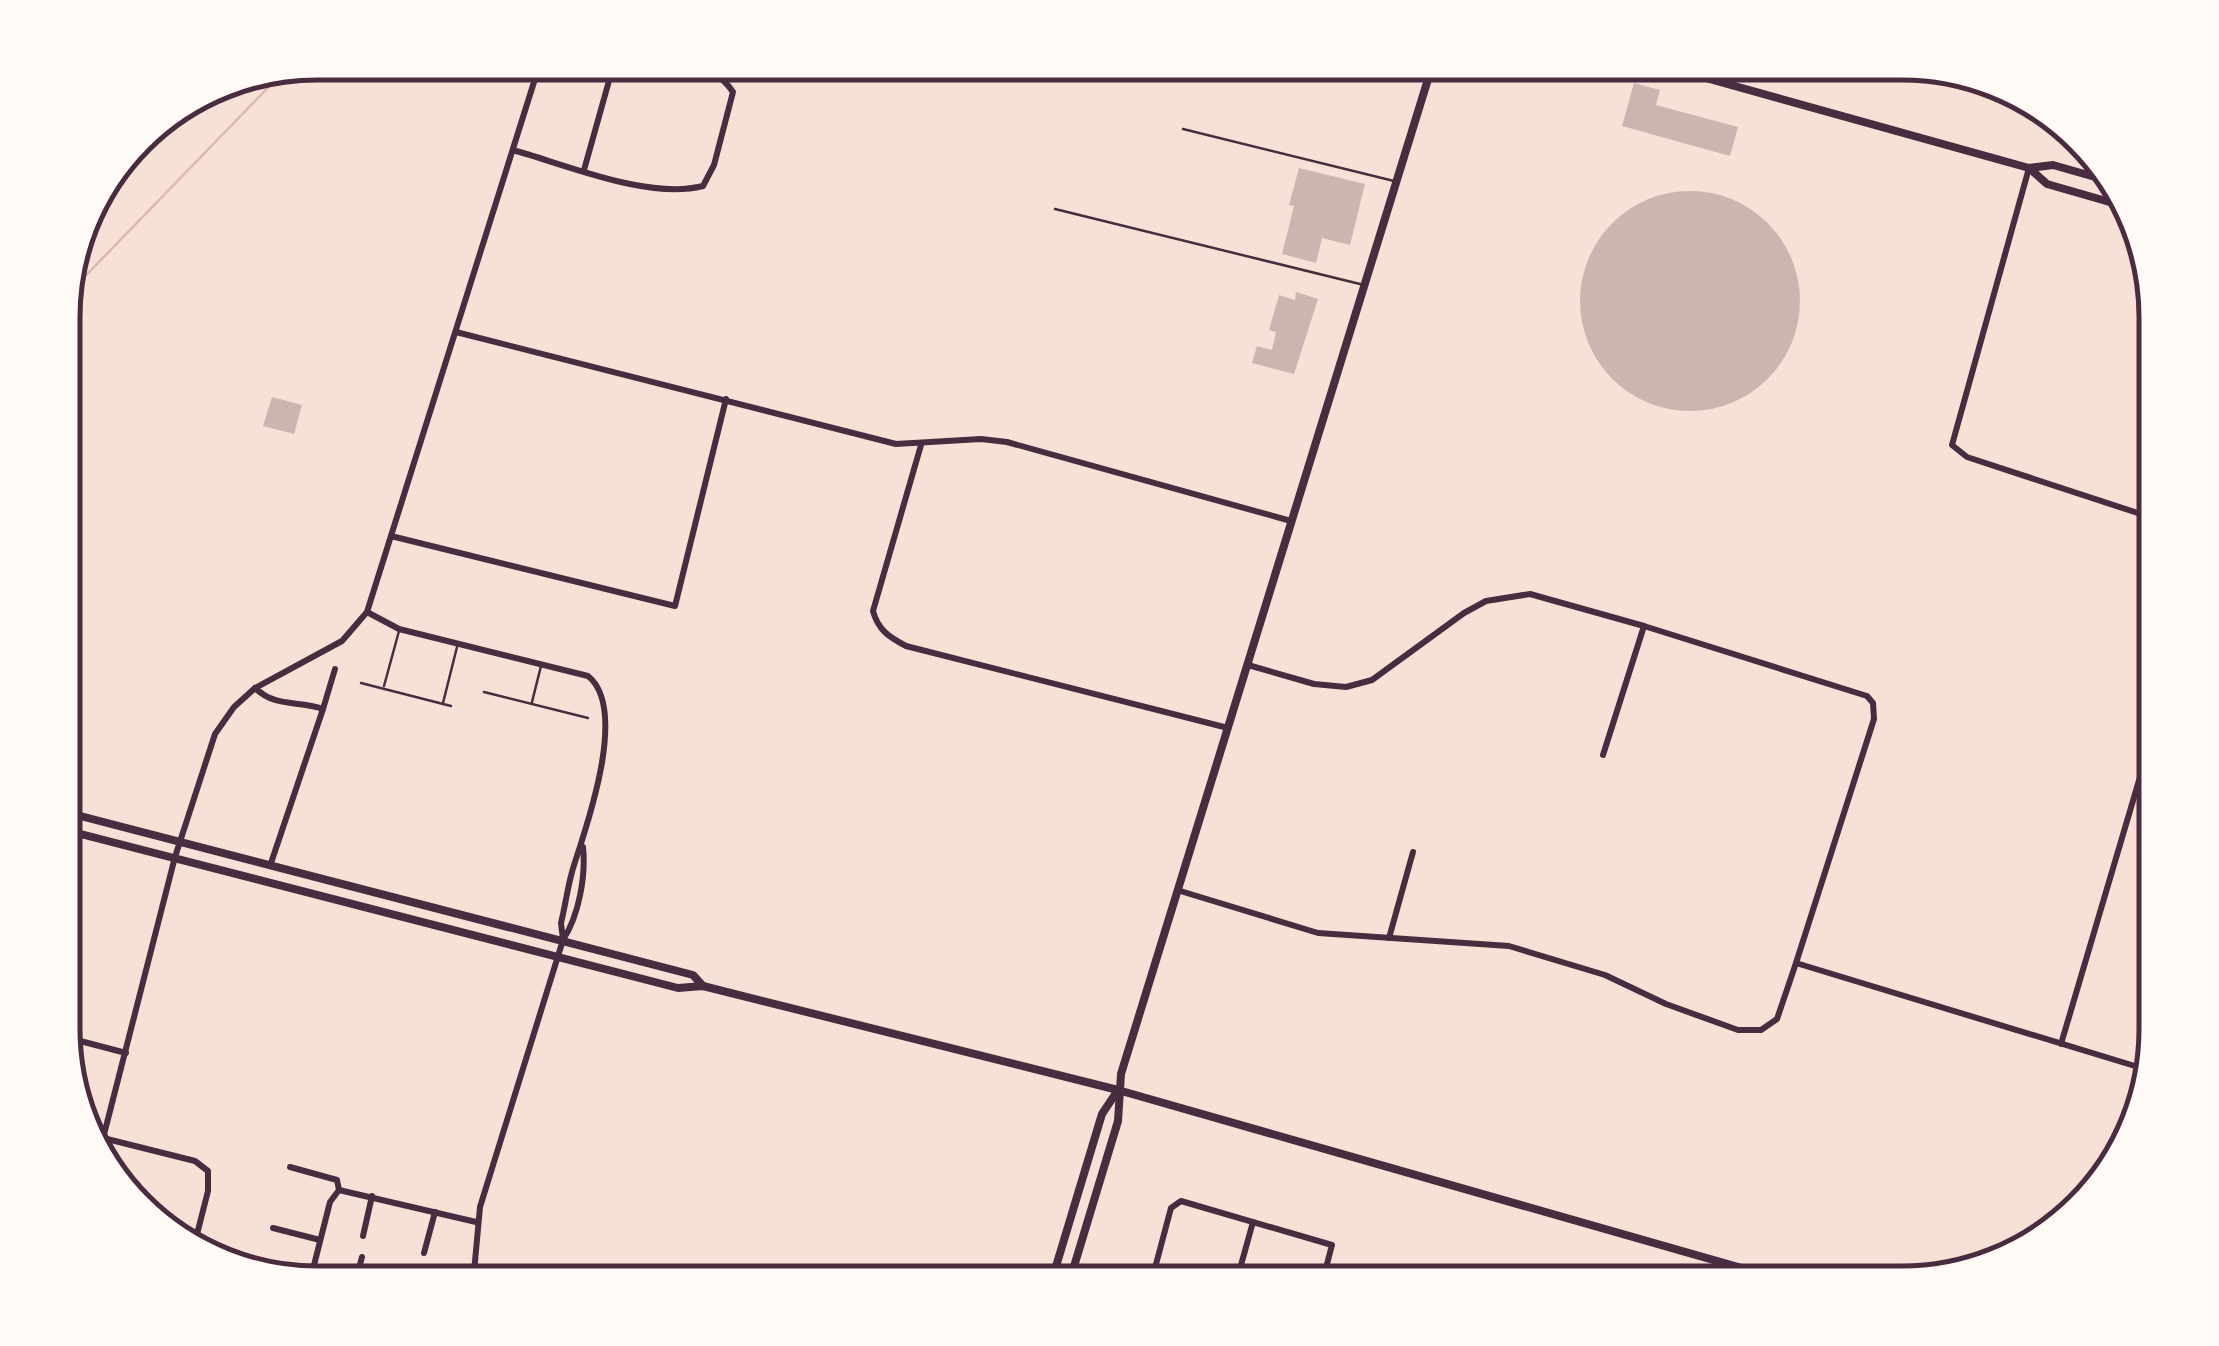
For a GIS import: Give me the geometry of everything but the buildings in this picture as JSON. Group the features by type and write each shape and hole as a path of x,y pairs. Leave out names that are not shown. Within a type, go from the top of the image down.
{"main road":[{"path":"1074,1266 1118,1121 1118,1090 1428,80"},
{"path":"1716,80 2030,168 2053,165 2092,176"},
{"path":"2030,168 2046,184 2108,201"},
{"path":"80,816 694,975 703,986"},
{"path":"80,834 678,988 703,986 1118,1090 1730,1265"},
{"path":"1057,1266 1102,1114 1118,1090"}],"street":[{"path":"104,1133 175,858 215,734 255,688 342,641 367,612 534,80"},
{"path":"584,170 609,80"},
{"path":"512,150 660,189 687,191 703,186 714,165 733,92 725,80"},
{"path":"2030,168 1952,445 1967,456 2138,513"},
{"path":"456,332 896,444 982,438 1007,442 1291,522"},
{"path":"391,536 675,606 726,400"},
{"path":"921,445 873,611 878,626 891,638 906,646 1228,728"},
{"path":"1178,890 1318,934 1509,946 1605,975 1666,1004 1738,1030 1754,1031 1777,1019 1874,720 1873,702 1860,694 1530,594 1486,601 1372,680 1346,687 1314,684 1248,665"},
{"path":"367,612 400,630 588,676 596,683 602,705 604,750 583,845 585,863 572,926 563,940 492,1165 477,1222 474,1266"},
{"path":"1603,755 1644,626"},
{"path":"270,866 335,668"},
{"path":"255,688 268,700 304,702 323,709"},
{"path":"2060,1044 2138,783"},
{"path":"1389,938 1413,852"},
{"path":"1796,963 2135,1066"},
{"path":"81,1042 126,1054"},
{"path":"108,1139 195,1161 208,1171 208,1191 197,1233"},
{"path":"290,1168 337,1180 339,1190 330,1202 314,1266"},
{"path":"339,1190 477,1222"},
{"path":"363,1236 372,1196"},
{"path":"1156,1265 1175,1204 1181,1201 1332,1245 1327,1265"},
{"path":"424,1253 434,1212"},
{"path":"1241,1265 1254,1222"},
{"path":"272,1228 320,1240"},
{"path":"360,1266 362,1257"}],"lane":[{"path":"1183,129 1396,181"},
{"path":"1055,209 1365,286"},
{"path":"384,689 400,630"},
{"path":"443,704 458,643"},
{"path":"531,704 541,664"},
{"path":"361,683 451,706"},
{"path":"484,692 588,718"}],"waterway":[{"path":"84,278 270,85"}]}
